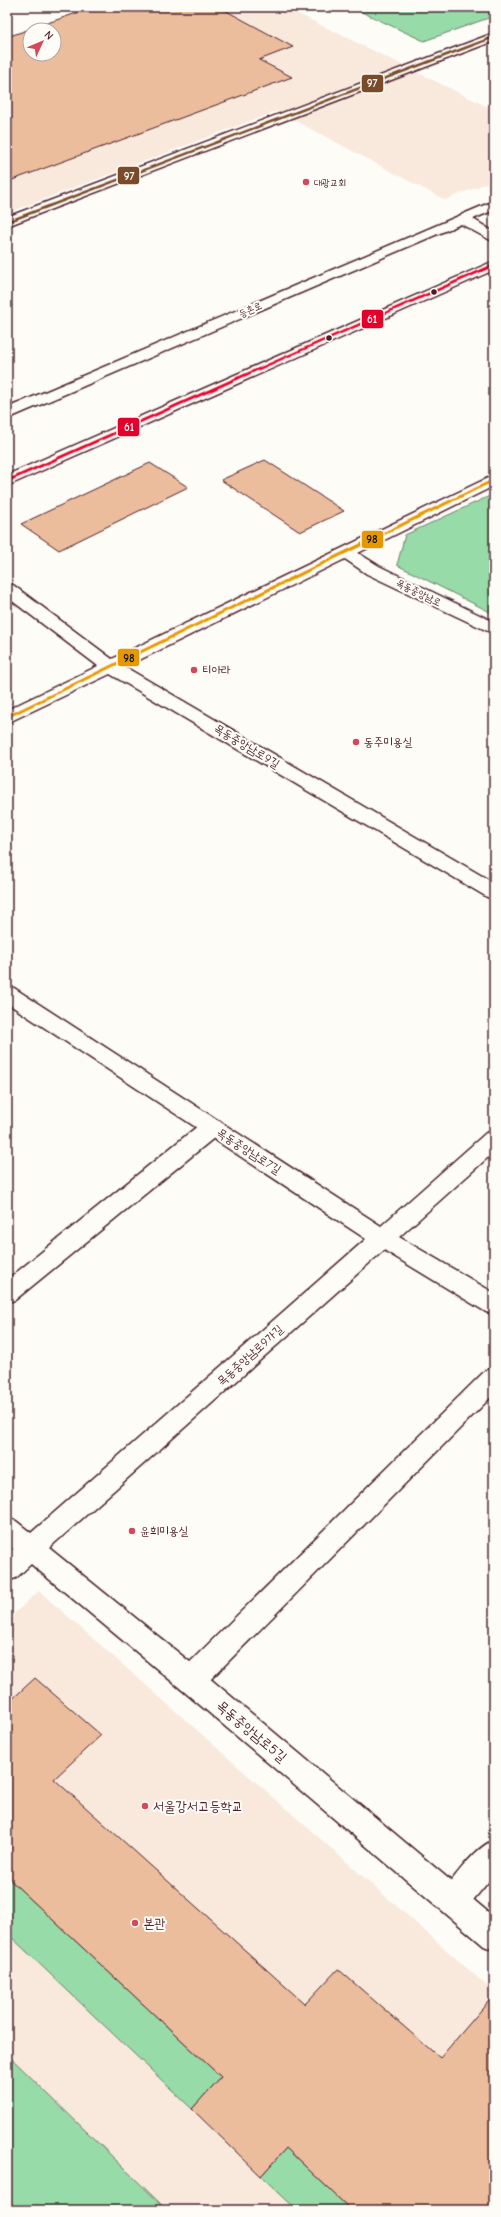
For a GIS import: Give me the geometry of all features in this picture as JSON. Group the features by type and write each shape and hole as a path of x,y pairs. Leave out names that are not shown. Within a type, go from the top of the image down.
{"street":[{"path":"7,222 494,37"},
{"name":"등촌로","path":"7,414 494,205"},
{"path":"463,219 494,238"},
{"path":"7,481 494,265"},
{"path":"7,717 494,480"},
{"name":"목동중앙남로","path":"346,552 373,570 494,629"},
{"name":"목동중앙남로9길","path":"7,589 110,666 494,892"},
{"name":"목동중앙남로7길","path":"7,993 382,1238 494,1305"},
{"path":"7,1293 212,1127"},
{"name":"목동중앙남로9가길","path":"7,1570 494,1139"},
{"path":"191,1680 494,1378"},
{"name":"목동중앙남로5길","path":"7,1529 191,1680 494,1936"},
{"path":"454,1901 494,1853"}],"shaded area":[{"path":"94,7 284,7 494,110 494,180 445,200 277,111 7,213 7,37 22,32 22,62 62,62 62,22 50,22"},
{"name":"서울강서고등학교","path":"39,1591 494,1992 494,2210 7,2210 7,1620"}],"green space":[{"path":"351,7 494,7 494,16 424,41"},
{"path":"494,494 494,614 397,565 405,535"},
{"path":"7,1877 221,2077 192,2109 7,1933"},
{"path":"7,2054 167,2210 7,2210"},
{"path":"286,2148 351,2210 297,2210 261,2176"}],"building":[{"path":"94,7 219,7 293,47 259,60 292,77 7,182 7,37 22,32 22,62 62,62 62,22 50,22"},
{"path":"265,460 344,511 300,532 221,480"},
{"path":"150,463 188,487 59,550 21,524"},
{"name":"본관","path":"35,1678 101,1735 54,1779 305,2004 338,1969 440,2058 494,1995 494,2210 351,2210 286,2148 261,2176 192,2109 221,2077 7,1877 7,1704"}],"transit line":[{"name":"97","path":"7,222 494,37"},
{"name":"61","path":"7,481 494,265"},
{"name":"98","path":"7,717 494,480"}],"place":[{"name":"대광교회","path":"306,182"},
{"name":"티아라","path":"194,670"},
{"name":"동주미용실","path":"356,742"},
{"name":"윤희미용실","path":"132,1531"},
{"name":"서울강서고등학교","path":"145,1806"},
{"name":"본관","path":"135,1923"}]}
